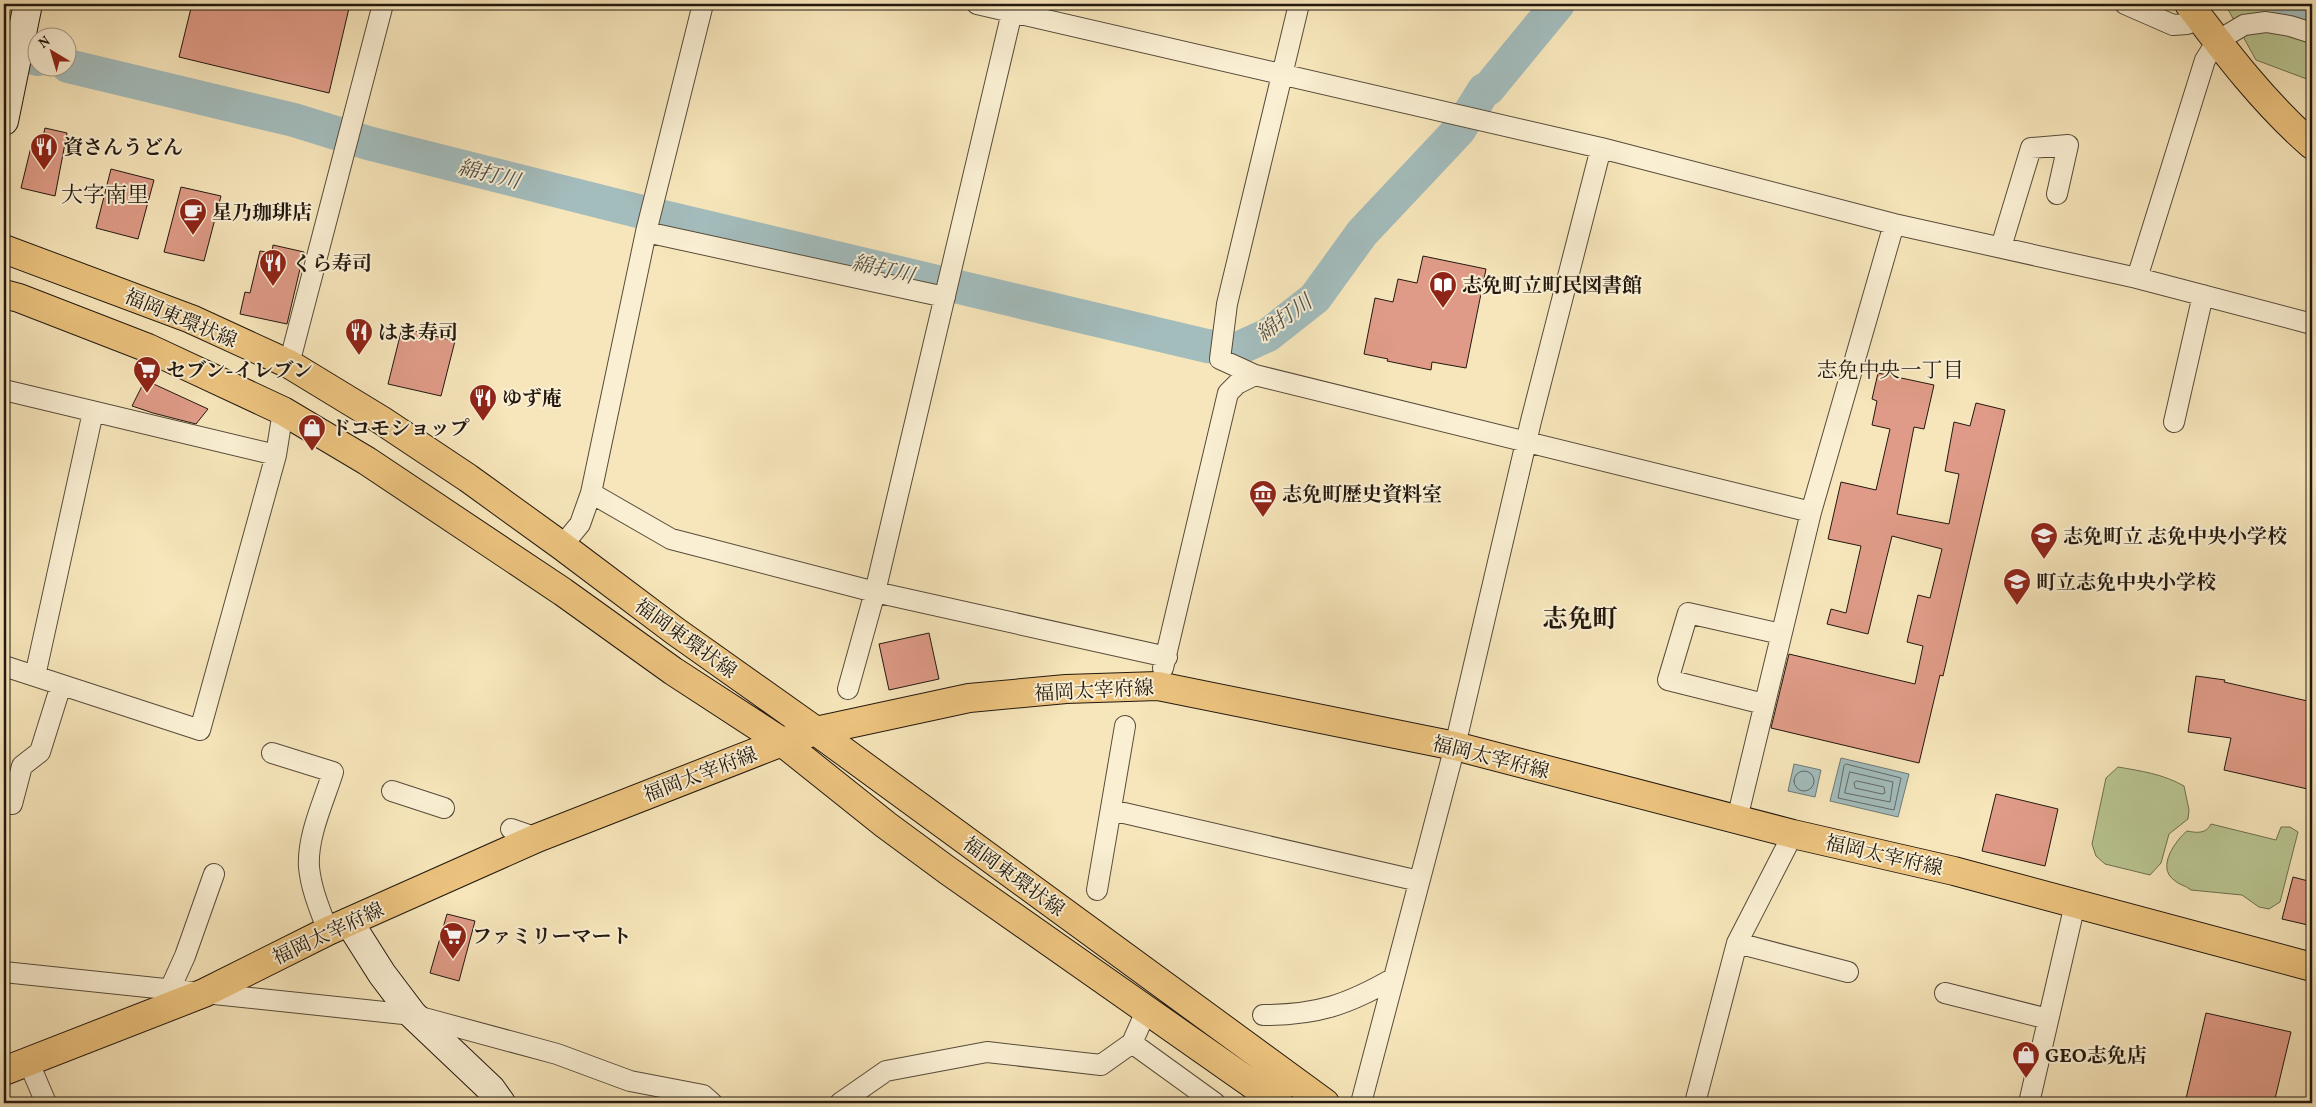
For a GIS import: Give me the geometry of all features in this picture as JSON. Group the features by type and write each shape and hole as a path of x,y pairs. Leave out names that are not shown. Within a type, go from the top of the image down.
{"main road":[{"path":"2195,11 2217,41 2288,123 2312,144"},
{"name":"福岡東環状線","path":"4,249 191,319 289,364 381,420 468,478 562,546 675,631 816,731 1325,1103"},
{"name":"福岡東環状線","path":"4,294 19,298 148,348 283,411 375,466 563,592 673,671 782,742 940,865 1148,1009 1279,1103"},
{"name":"福岡太宰府線","path":"16,1067 204,993 524,834 816,731 969,698 1066,690 1158,686 1454,746 1793,834 1954,871 2312,967"}],"street":[{"path":"4,121 28,4"},
{"path":"289,364 383,4"},
{"path":"562,546 580,524 591,493 646,232 703,4"},
{"path":"977,4 1601,148 1894,224 2137,278 2312,324"},
{"path":"1299,4 1227,304 1220,359 1255,375 1811,512"},
{"path":"2125,4 2173,25 2187,24 2195,11"},
{"path":"848,689 875,592 1012,12"},
{"path":"2137,278 2206,60 2217,41 2244,25 2266,22 2290,26 2312,33"},
{"path":"2002,247 2031,148 2068,145 2058,194"},
{"path":"1360,1103 1454,746 1527,442 1601,148"},
{"path":"1737,819 1811,512 1894,224"},
{"path":"646,232 944,297"},
{"path":"2174,422 2203,295"},
{"path":"1158,686 1167,657 1228,393 1237,384 1255,375"},
{"path":"4,390 276,455"},
{"path":"4,666 200,730 276,455 283,411"},
{"path":"36,676 92,412"},
{"path":"591,493 671,539 875,592 1167,657"},
{"path":"1764,704 1668,680 1688,613 1781,634"},
{"path":"12,804 22,766 40,752 61,685"},
{"path":"1097,890 1125,726"},
{"path":"272,753 333,772 313,836 309,866 315,898 382,974 413,1015 491,1089 501,1103"},
{"path":"392,791 444,808"},
{"path":"1111,810 1419,881"},
{"path":"1695,1103 1737,943 1793,834"},
{"path":"170,989 185,956 214,874"},
{"path":"2029,1103 2075,904"},
{"path":"1737,943 1848,972"},
{"path":"4,972 413,1015 557,1054 630,1081 703,1095 712,1103"},
{"path":"1263,1015 1293,1015 1324,1009 1358,998 1394,978"},
{"path":"1945,993 2048,1019"},
{"path":"840,1103 886,1071 987,1052 1101,1065 1132,1043 1148,1009"},
{"path":"1132,1043 1214,1103"},
{"path":"16,1067 46,1103"}],"green space":[{"path":"2225,4 2288,4 2312,11 2312,81 2256,60"},
{"path":"2118,767 2160,776 2184,786 2189,810 2188,819 2169,834 2161,863 2150,875 2105,864 2096,856 2092,844 2106,778"},
{"path":"2211,824 2276,840 2281,827 2290,827 2298,832 2280,902 2269,909 2259,907 2242,895 2191,890 2176,882 2169,875 2167,861 2173,847 2187,831 2204,831"}],"water":[{"path":"1841,758 1909,774 1898,817 1830,801"},
{"path":"1794,764 1821,770 1815,797 1788,791"}],"building":[{"path":"192,4 350,4 329,93 179,57"},
{"path":"45,128 67,133 55,196 21,188 32,143 41,145"},
{"path":"111,169 154,180 138,239 96,228"},
{"path":"181,187 221,196 204,261 164,252"},
{"path":"273,245 304,252 287,324 240,314 245,292 250,293 260,251 272,253"},
{"path":"1423,256 1486,269 1466,368 1432,362 1431,370 1364,354 1375,298 1393,302 1398,279 1417,283"},
{"path":"402,328 455,341 441,396 388,384"},
{"path":"1878,373 1934,385 1924,429 1914,427 1897,514 1949,524 1959,474 1945,471 1954,422 1970,426 1976,403 2005,410 1943,676 1940,675 1919,763 1771,728 1789,654 1915,684 1923,646 1907,642 1918,595 1930,598 1942,549 1892,536 1868,634 1827,624 1831,609 1846,613 1861,546 1828,539 1841,482 1876,490 1890,429 1872,425 1877,401 1872,399"},
{"path":"145,380 208,409 196,424 132,406"},
{"path":"929,633 939,679 889,690 879,644"},
{"path":"2196,676 2225,680 2224,682 2312,702 2312,790 2224,770 2231,738 2188,732"},
{"path":"1996,794 2058,809 2045,866 1982,851"},
{"path":"2293,877 2312,882 2312,908 2308,925 2282,919"},
{"path":"447,914 475,921 459,981 430,973"},
{"path":"2206,1013 2291,1032 2274,1103 2185,1103"}],"waterway":[{"name":"綿打川","path":"78,68 294,120 368,143 634,210 1207,346 1237,349 1268,335 1315,298 1362,233 1459,130 1484,90 1488,89 1558,4"},
{"name":"綿打川","path":"2288,4 2312,13"},
{"name":"綿打川","path":"4,50 28,56"}],"place":[{"name":"資さんうどん","path":"44,171"},
{"name":"星乃珈琲店","path":"193,236"},
{"name":"くら寿司","path":"273,287"},
{"name":"志免町立町民図書館","path":"1443,309"},
{"name":"はま寿司","path":"359,356"},
{"name":"セブン-イレブン","path":"147,394"},
{"name":"ゆず庵","path":"483,422"},
{"name":"ドコモショップ","path":"312,452"},
{"name":"志免町歴史資料室","path":"1263,518"},
{"name":"志免町立 志免中央小学校","path":"2044,560"},
{"name":"町立志免中央小学校","path":"2017,606"},
{"name":"ファミリーマート","path":"453,960"},
{"name":"GEO志免店","path":"2026,1079"}],"district":[{"name":"大字南里","path":"105,194"},
{"name":"志免中央一丁目","path":"1890,370"},
{"name":"志免町","path":"1580,618"}]}
